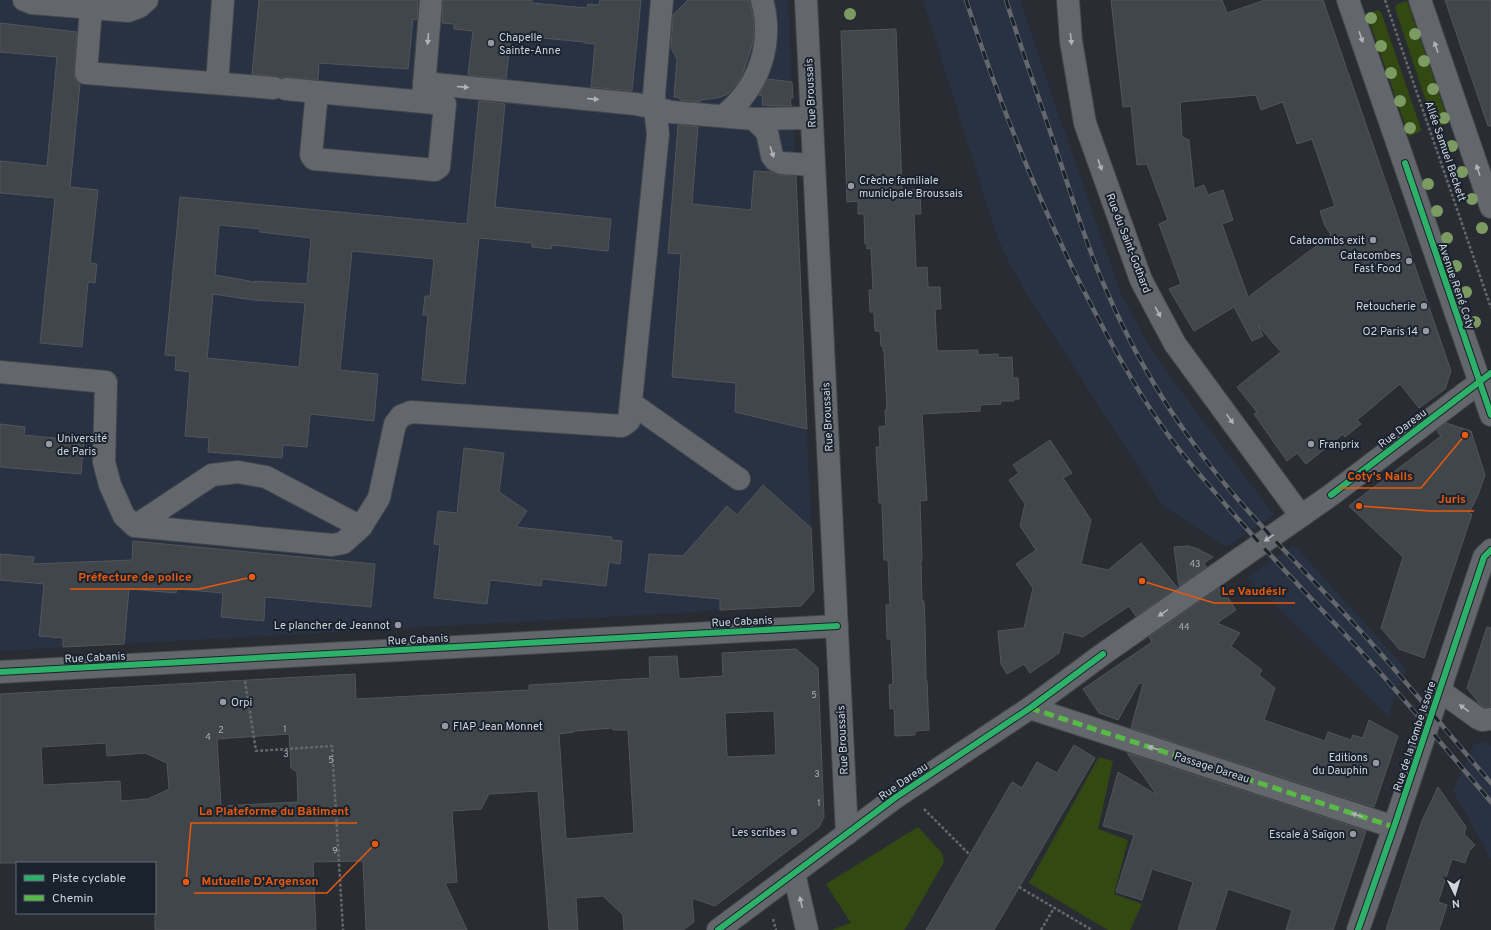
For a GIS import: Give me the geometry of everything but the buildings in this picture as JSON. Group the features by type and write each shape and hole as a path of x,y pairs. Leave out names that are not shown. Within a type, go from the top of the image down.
{"street":[{"path":"24,0 32,3 128,11 139,7 147,0"},
{"path":"216,83 223,0"},
{"path":"424,93 431,0"},
{"path":"0,372 106,382 104,462 110,485 124,516 135,526 332,545 344,543 361,527 379,498 395,424 401,416 410,412 622,426 629,421 658,134 654,95 662,0"},
{"path":"723,116 740,101 748,91 763,59 766,42 766,24 762,0"},
{"name":"Rue Broussais","path":"806,0 846,834"},
{"name":"Rue du Saint-Gothard","path":"1068,0 1071,41 1085,123 1141,280 1175,344 1301,516"},
{"name":"Avenue René Coty","path":"1348,0 1491,415"},
{"path":"1420,0 1491,207"},
{"path":"91,8 86,73 317,92 424,93 636,104 671,112 754,119 811,118"},
{"path":"317,92 311,155 314,159 435,170 438,167 445,104 424,93"},
{"path":"754,119 767,132 772,156 775,160 781,163 813,164"},
{"name":"Rue Dareau","path":"718,930 896,797 1030,708 1103,654 1331,495 1480,382"},
{"path":"631,403 739,479"},
{"path":"135,526 212,475 238,472 266,477 361,527"},
{"name":"Rue de la Tombe Issoire","path":"1358,930 1484,557 1491,550"},
{"name":"Rue Cabanis","path":"0,672 837,626"},
{"path":"1440,690 1478,718 1482,720 1491,719"},
{"name":"Passage Dareau","path":"1030,708 1394,827"},
{"path":"794,873 807,930"}],"path":[{"path":"245,680 256,751 332,746 343,930"},
{"path":"924,809 970,855"},
{"path":"1019,887 1092,930"},
{"path":"1041,930 1054,908"},
{"path":"773,919 776,930"}],"shaded area":[{"path":"0,0 788,0 814,591 800,606 0,651"},
{"path":"923,0 1020,0 1120,292 1149,346 1194,409 1274,515 1227,547 1163,506 1027,294 1008,261 997,237"},
{"path":"1294,545 1406,669 1388,716 1247,577"},
{"path":"1488,742 1491,746 1491,859 1453,791 1474,744"}],"green space":[{"path":"1407,1 1413,18 1412,20 1414,21 1449,123 1438,126 1434,125 1395,8 1397,4"},
{"path":"1378,10 1381,12 1421,129 1420,132 1409,136 1367,14"},
{"path":"1099,757 1113,761 1098,829 1128,840 1114,894 1142,904 1130,930 1108,930 1029,883"},
{"path":"918,827 942,853 944,862 906,928 904,930 831,930 851,923 826,884"}],"railway":[{"path":"966,0 991,74 1049,219 1102,326 1132,380 1154,415 1198,472 1231,511 1374,666 1491,802"},
{"path":"1006,0 1097,269 1132,345 1154,384 1178,422 1229,489 1270,536 1335,603 1408,684 1491,783"}],"marked path":[{"path":"1030,708 1394,827"}],"cycle path":[{"path":"1405,163 1491,415"},
{"path":"1331,495 1491,373"},
{"path":"1358,930 1484,557 1491,550"},
{"path":"0,672 837,626"},
{"path":"718,930 896,797 1030,708 1103,654"}],"place":[{"name":"Chapelle Sainte-Anne","path":"491,43"},
{"name":"Crèche familiale municipale Broussais","path":"851,186"},
{"name":"Catacombs exit","path":"1373,240"},
{"name":"Catacombes Fast Food","path":"1409,261"},
{"name":"Retoucherie","path":"1424,306"},
{"name":"O2 Paris 14","path":"1426,331"},
{"name":"Coty's Nails","path":"1465,435"},
{"name":"Université de Paris","path":"49,444"},
{"name":"Franprix","path":"1311,444"},
{"name":"Juris","path":"1359,506"},
{"name":"Préfecture de police","path":"252,577"},
{"name":"Le Vaudésir","path":"1142,581"},
{"name":"Le plancher de Jeannot","path":"398,625"},
{"name":"Orpi","path":"223,702"},
{"name":"FIAP Jean Monnet","path":"445,726"},
{"name":"Editions du Dauphin","path":"1376,763"},
{"name":"Les scribes","path":"794,832"},
{"name":"Escale à Saïgon","path":"1353,834"},
{"name":"Mutuelle D'Argenson","path":"375,844"},
{"name":"La Plateforme du Bâtiment","path":"186,882"}]}
